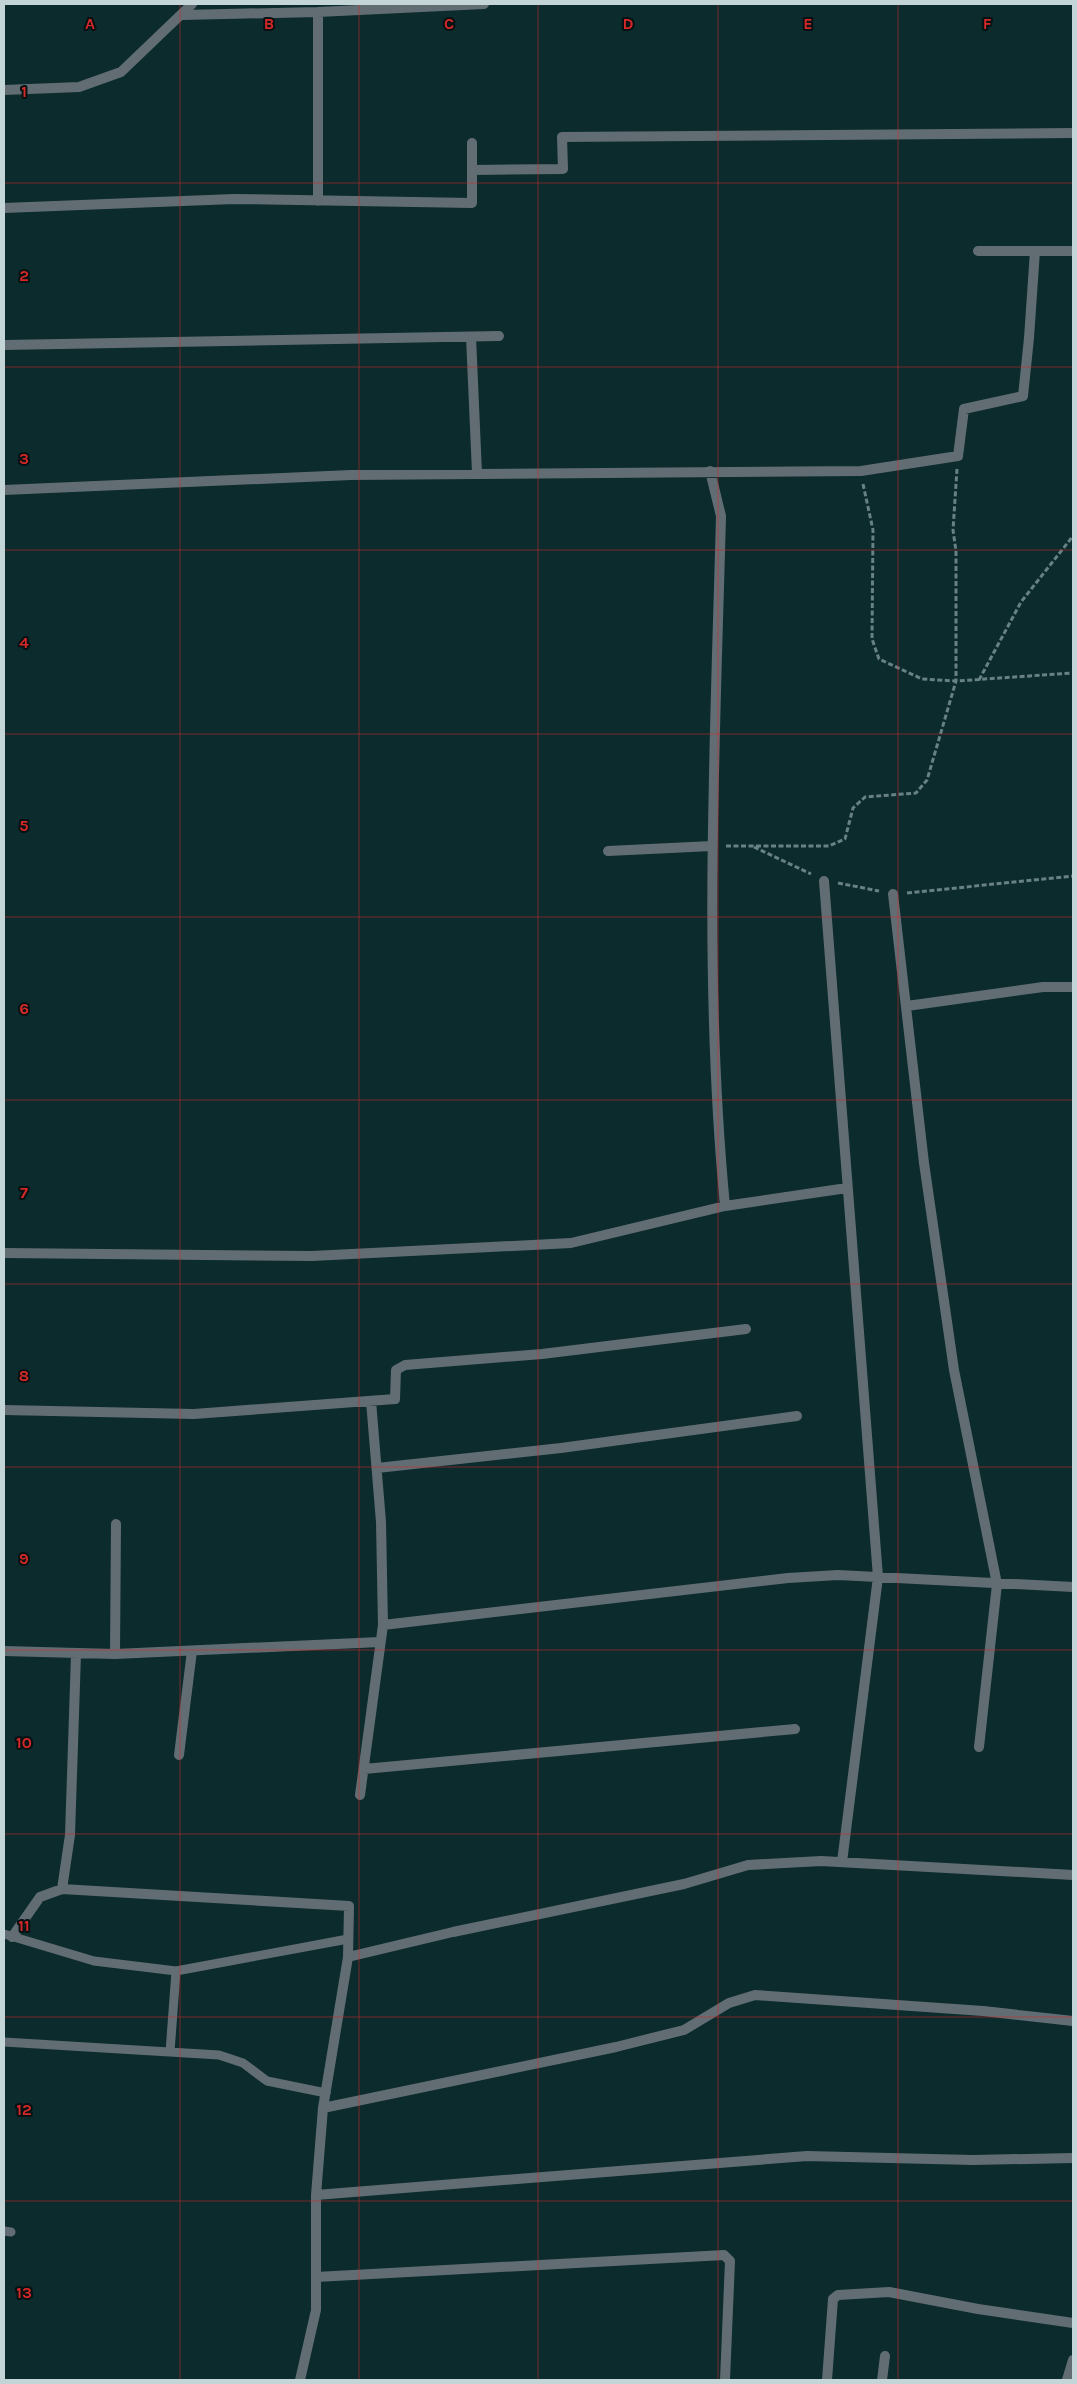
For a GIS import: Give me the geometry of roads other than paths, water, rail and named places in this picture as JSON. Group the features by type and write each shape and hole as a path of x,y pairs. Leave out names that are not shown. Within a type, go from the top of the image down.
{"street":[{"path":"4,90 79,87 121,72 192,4"},
{"path":"182,15 318,12 484,4"},
{"path":"318,12 318,201"},
{"path":"472,170 563,168 562,137 1073,133"},
{"path":"4,208 234,199 472,203 472,143"},
{"path":"978,251 1073,252"},
{"path":"4,490 351,474 861,471 958,456 964,409 1023,396 1030,338 1035,251"},
{"path":"4,345 499,336"},
{"path":"471,337 477,473"},
{"path":"710,471 722,516 712,846 716,1119 725,1206"},
{"path":"608,851 712,846"},
{"path":"824,881 878,1577 842,1862"},
{"path":"893,894 924,1163 954,1370 997,1584 979,1747"},
{"path":"907,1006 1043,987 1073,987"},
{"path":"4,1253 312,1256 571,1243 725,1206 847,1188"},
{"path":"4,1410 194,1414 395,1399 396,1370 404,1365 542,1354 746,1329"},
{"path":"360,1795 383,1625 381,1522 371,1401"},
{"path":"377,1468 561,1448 797,1416"},
{"path":"115,1654 116,1524"},
{"path":"383,1625 788,1578 838,1574 1073,1587"},
{"path":"4,1651 115,1654 380,1642"},
{"path":"178,1756 192,1651"},
{"path":"62,1888 70,1835 76,1654"},
{"path":"364,1769 795,1729"},
{"path":"348,1957 453,1932 684,1884 748,1865 821,1861 1073,1874"},
{"path":"8,1936 40,1897 62,1888 349,1906 348,1957 323,2108 316,2195 316,2310 300,2380"},
{"path":"323,2108 606,2049 684,2030 729,2003 755,1994 983,2011 1073,2021"},
{"path":"316,2195 807,2156 972,2160 1073,2158"},
{"path":"316,2277 724,2255 730,2261 725,2380"},
{"path":"827,2380 833,2299 838,2295 889,2292 978,2309 1073,2323"},
{"path":"882,2380 885,2356"},
{"path":"1067,2380 1073,2360"}],"lane":[{"path":"8,1936 94,1961 176,1971 348,1938"},
{"path":"170,2052 176,1971"},
{"path":"4,2042 219,2055 243,2063 268,2081 326,2093"}]}
